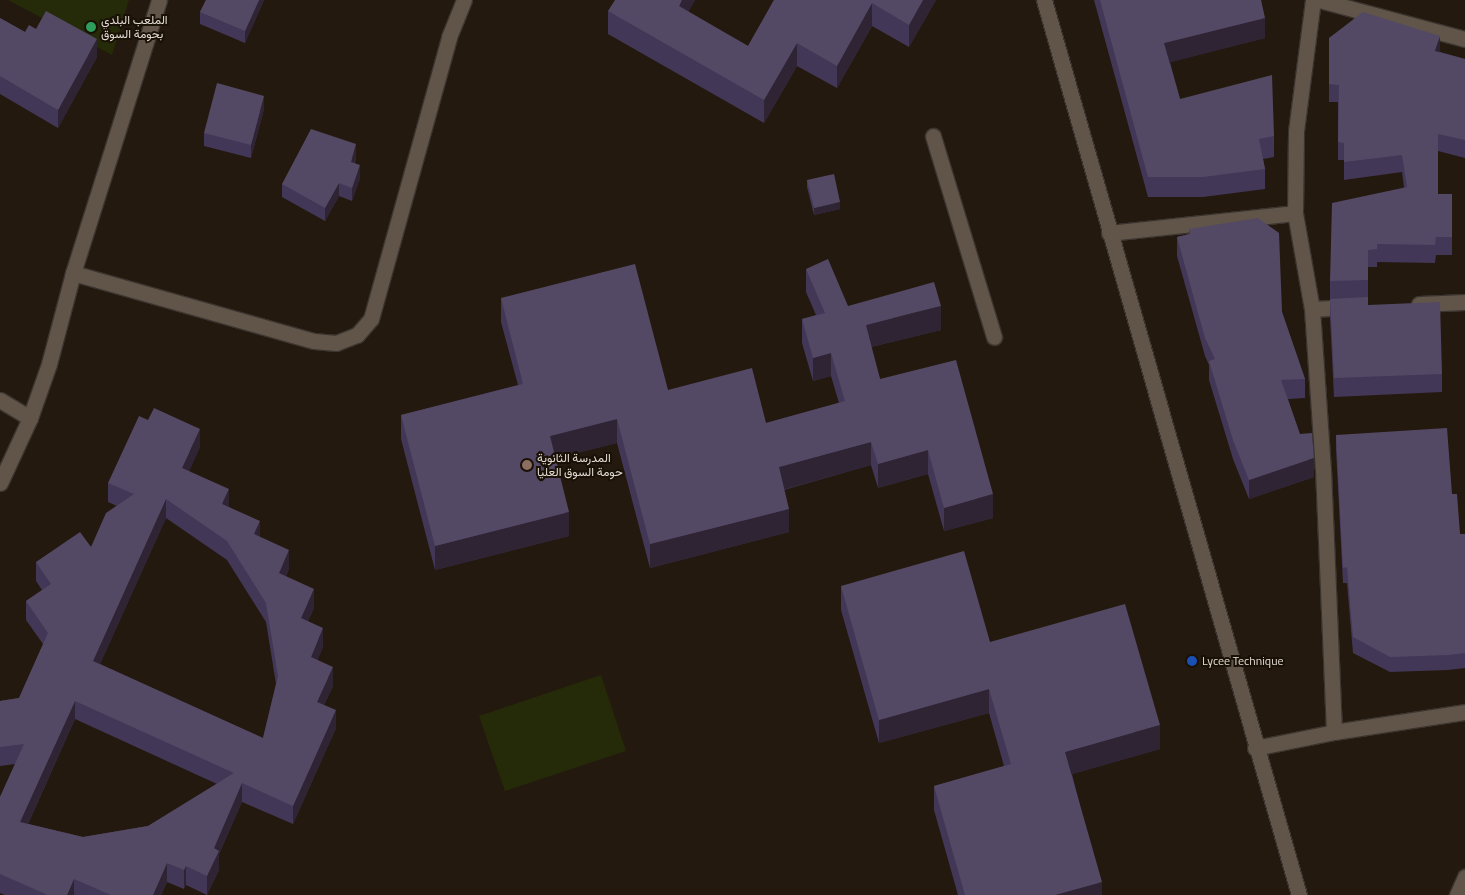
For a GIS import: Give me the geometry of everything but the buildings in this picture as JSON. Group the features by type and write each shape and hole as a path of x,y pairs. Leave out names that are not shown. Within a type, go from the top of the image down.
{"street":[{"path":"0,483 30,418 49,364 73,273 159,0"},
{"path":"73,273 314,341 336,343 357,335 371,318 449,37 464,0"},
{"path":"1044,0 1109,234 1134,312 1255,748 1299,895"},
{"path":"1314,0 1296,130 1295,213 1312,309 1323,469 1334,732"},
{"path":"1318,0 1465,38"},
{"path":"933,136 994,337"},
{"path":"1109,234 1295,213"},
{"path":"1408,305 1465,302"},
{"path":"1312,309 1369,306"},
{"path":"0,400 30,418"},
{"path":"1255,748 1334,732 1465,712"},
{"path":"1457,895 1465,877"}],"green space":[{"name":"الملعب البلدي بحومة السوق","path":"8,0 129,0 112,55"},
{"path":"601,675 626,751 505,791 479,716"}],"place":[{"name":"الملعب البلدي بحومة السوق","path":"91,27"},
{"name":"المدرسة الثانوية حومة السوق العليا","path":"527,465"},
{"name":"Lycee Technique","path":"1192,661"}]}
